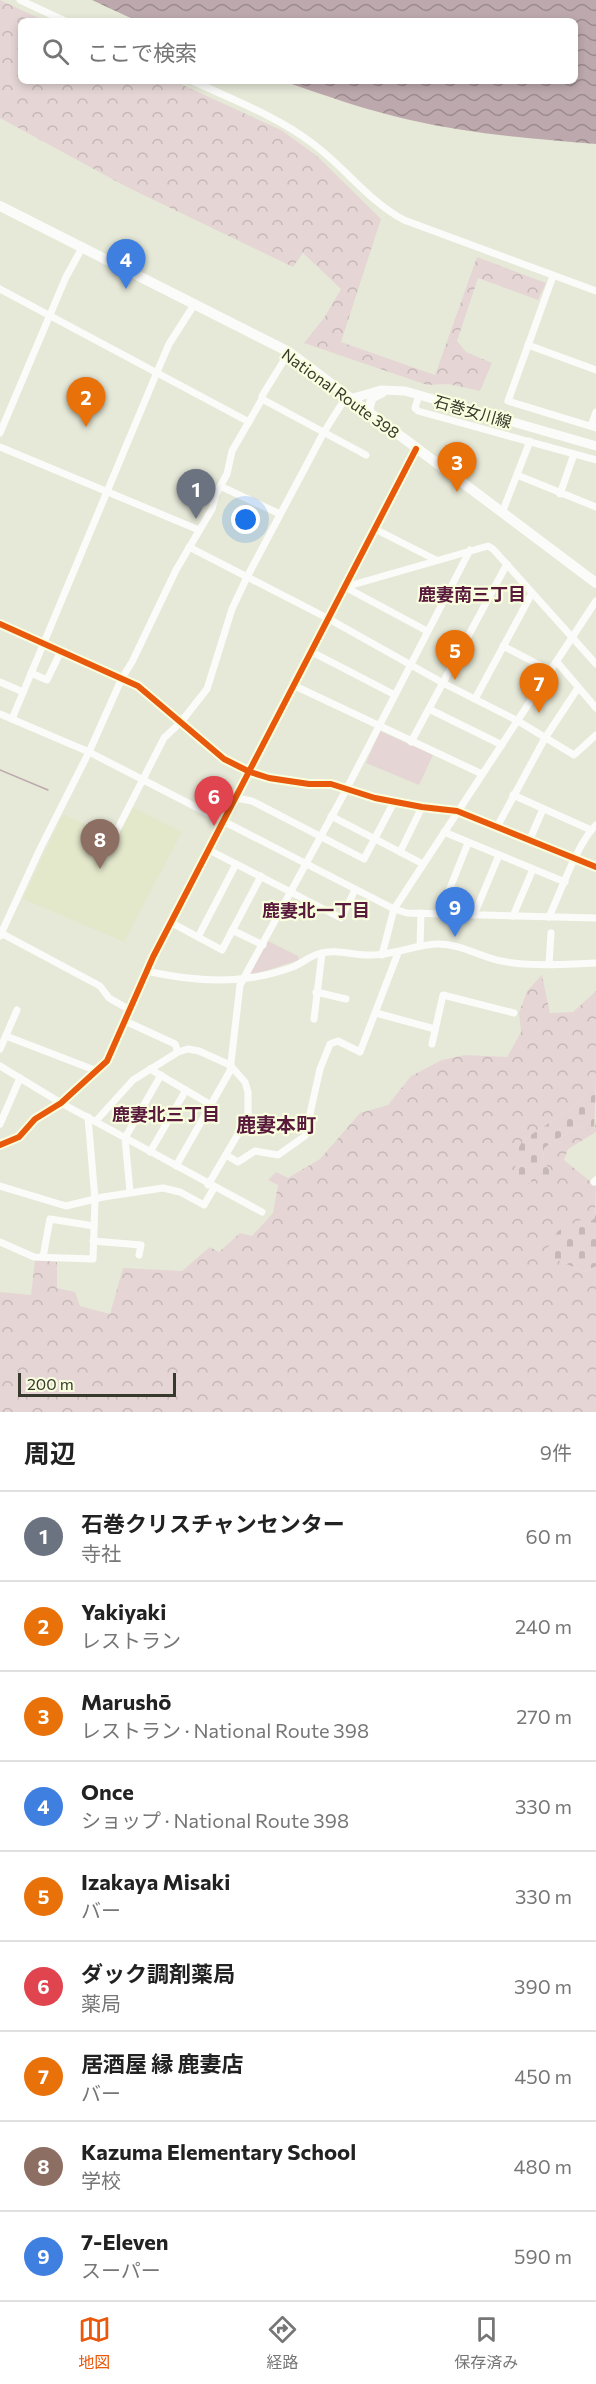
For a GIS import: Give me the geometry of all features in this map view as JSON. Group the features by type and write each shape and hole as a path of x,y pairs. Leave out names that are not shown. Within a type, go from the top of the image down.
{"highway":[{"name":"National Route 398","path":"0,206 289,352 596,583"}],"main road":[{"name":"石巻女川線","path":"348,398 381,390 396,390 596,446"},
{"path":"368,412 374,396 396,390"}],"street":[{"path":"20,0 59,18"},
{"path":"199,84 300,133 331,159 374,202 390,213 596,291"},
{"path":"0,433 49,315 82,248"},
{"path":"554,276 508,401 593,427 596,411"},
{"path":"0,289 249,422"},
{"path":"12,719 157,372 170,344 194,305"},
{"path":"528,345 596,370"},
{"path":"130,1010 109,998 100,986 1,934 122,678 189,547 212,509 216,494 227,474 232,451 289,352"},
{"path":"419,395 416,408 418,411 596,460"},
{"path":"114,836 164,738 182,722 207,689 232,609 247,577 324,432 348,398"},
{"path":"262,399 366,455"},
{"path":"502,513 530,441"},
{"path":"0,447 108,490 199,530"},
{"path":"0,1145 19,1137 34,1119 61,1103 107,1061 146,971 416,449"},
{"path":"560,494 574,454"},
{"path":"517,475 596,507"},
{"path":"220,486 280,514"},
{"path":"375,530 435,560"},
{"path":"345,587 488,546 507,564 596,664"},
{"path":"189,547 329,619 574,755 596,735"},
{"path":"176,1166 230,1071 236,1003 243,980 346,790 470,550"},
{"path":"411,741 507,564"},
{"path":"345,587 427,631"},
{"path":"475,699 532,593"},
{"path":"382,955 394,909 596,601"},
{"path":"1,626 138,686 224,759 250,772 269,778 309,784 331,784 394,802 457,811 596,867"},
{"path":"503,646 551,671"},
{"path":"32,673 47,680 61,651"},
{"path":"312,652 395,695"},
{"path":"556,662 596,708"},
{"path":"0,682 23,692"},
{"path":"295,686 482,774"},
{"path":"497,827 545,738 578,688"},
{"path":"429,709 502,745"},
{"path":"0,714 89,752 394,909 421,913 596,918"},
{"path":"513,795 593,827 549,917"},
{"path":"236,798 252,801 364,859 394,802"},
{"path":"399,852 422,807"},
{"path":"530,839 543,808"},
{"path":"331,816 423,864"},
{"path":"444,832 565,882"},
{"path":"441,913 468,843"},
{"path":"209,850 341,918 355,890"},
{"path":"474,915 499,855"},
{"path":"198,937 236,864"},
{"path":"513,916 533,869"},
{"path":"172,923 222,950 261,876"},
{"path":"420,946 421,913"},
{"path":"232,930 263,945"},
{"path":"549,964 551,933"},
{"path":"146,971 177,978 243,980 289,969 322,953 339,951 370,956 398,953 420,946 452,946 501,961 549,964 596,963"},
{"path":"314,1019 322,953"},
{"path":"226,1155 238,1162 255,1151 278,1155 305,1136 320,1069 330,1044 338,1041 360,1052 398,953"},
{"path":"316,992 346,999"},
{"path":"432,1044 443,995 514,1013"},
{"path":"0,1049 17,1010"},
{"path":"376,1013 435,1029"},
{"path":"125,1021 175,1044 178,1052"},
{"path":"6,1036 97,1071"},
{"path":"0,1186 66,1206 103,1197 163,1188 204,1205 226,1155 248,1118 248,1092 245,1082 230,1065 199,1051 188,1049 178,1052 133,1080 96,1122"},
{"path":"0,1066 61,1103 262,1212"},
{"path":"150,1069 211,1105"},
{"path":"130,1192 125,1138 161,1075"},
{"path":"0,1124 20,1078"},
{"path":"150,1152 186,1090"},
{"path":"0,1242 34,1257 93,1259 95,1200 88,1117"},
{"path":"248,1118 306,1130"},
{"path":"43,1257 50,1219 94,1226"},
{"path":"93,1241 141,1245 139,1255"}],"shaded area":[{"path":"132,807 182,832 124,942 23,899 63,814 115,838"}],"green space":[{"path":"0,0 39,18 18,18 18,84 181,84 281,130 316,155 381,219 341,342 435,375 477,257 546,283 538,300 478,278 457,341 466,352 492,363 480,391 448,384 427,385 304,343 324,318 341,289 303,253 293,267 125,186 0,118"},
{"path":"380,731 433,755 419,785 366,763"},
{"path":"268,941 298,956 299,960 249,976"},
{"path":"542,975 550,1013 573,1012 596,991 596,1080 574,1107 523,1140 550,1174 543,1158 544,1148 577,1126 594,1130 596,1120 596,1132 568,1149 564,1160 596,1186 595,1218 556,1259 584,1272 596,1266 596,1412 0,1412 0,1292 31,1295 35,1260 57,1262 57,1288 75,1292 80,1306 110,1314 123,1268 182,1271 210,1247 219,1252 240,1233 252,1236 273,1213 278,1185 268,1180 276,1172 288,1178 320,1159 360,1113 388,1105 411,1076 442,1060 465,1055 507,1057 521,1032 519,1013 527,991"},
{"path":"596,1080 594,1131 577,1126 544,1148 543,1158 551,1174 521,1186 513,1158 523,1140 574,1107"},
{"path":"596,1206 596,1266 584,1272 556,1259 552,1265 540,1258 558,1231 580,1220 588,1223 595,1218"}],"water":[{"path":"92,0 596,0 596,144 503,135 433,125 362,107 292,84 578,84 578,18 131,18"}],"waterway":[{"path":"0,770 48,790"}],"cycle path":[{"path":"0,1145 19,1137 35,1119 61,1103 107,1061 153,957 416,449"},
{"path":"0,624 138,686 224,759 250,772 269,778 309,784 331,784 375,798 457,811 596,867"}],"place":[{"name":"Once","path":"126,289"},
{"name":"Yakiyaki","path":"86,427"},
{"name":"Marushō","path":"457,492"},
{"name":"石巻クリスチャンセンター","path":"196,519"},
{"name":"Izakaya Misaki","path":"455,680"},
{"name":"居酒屋 縁 鹿妻店","path":"539,713"},
{"name":"ダック調剤薬局","path":"214,826"},
{"name":"Kazuma Elementary School","path":"100,869"},
{"name":"7-Eleven","path":"455,937"}],"district":[{"name":"鹿妻南三丁目","path":"472,594"},
{"name":"鹿妻北一丁目","path":"316,910"},
{"name":"鹿妻北三丁目","path":"166,1114"},
{"name":"鹿妻本町","path":"276,1124"}]}
